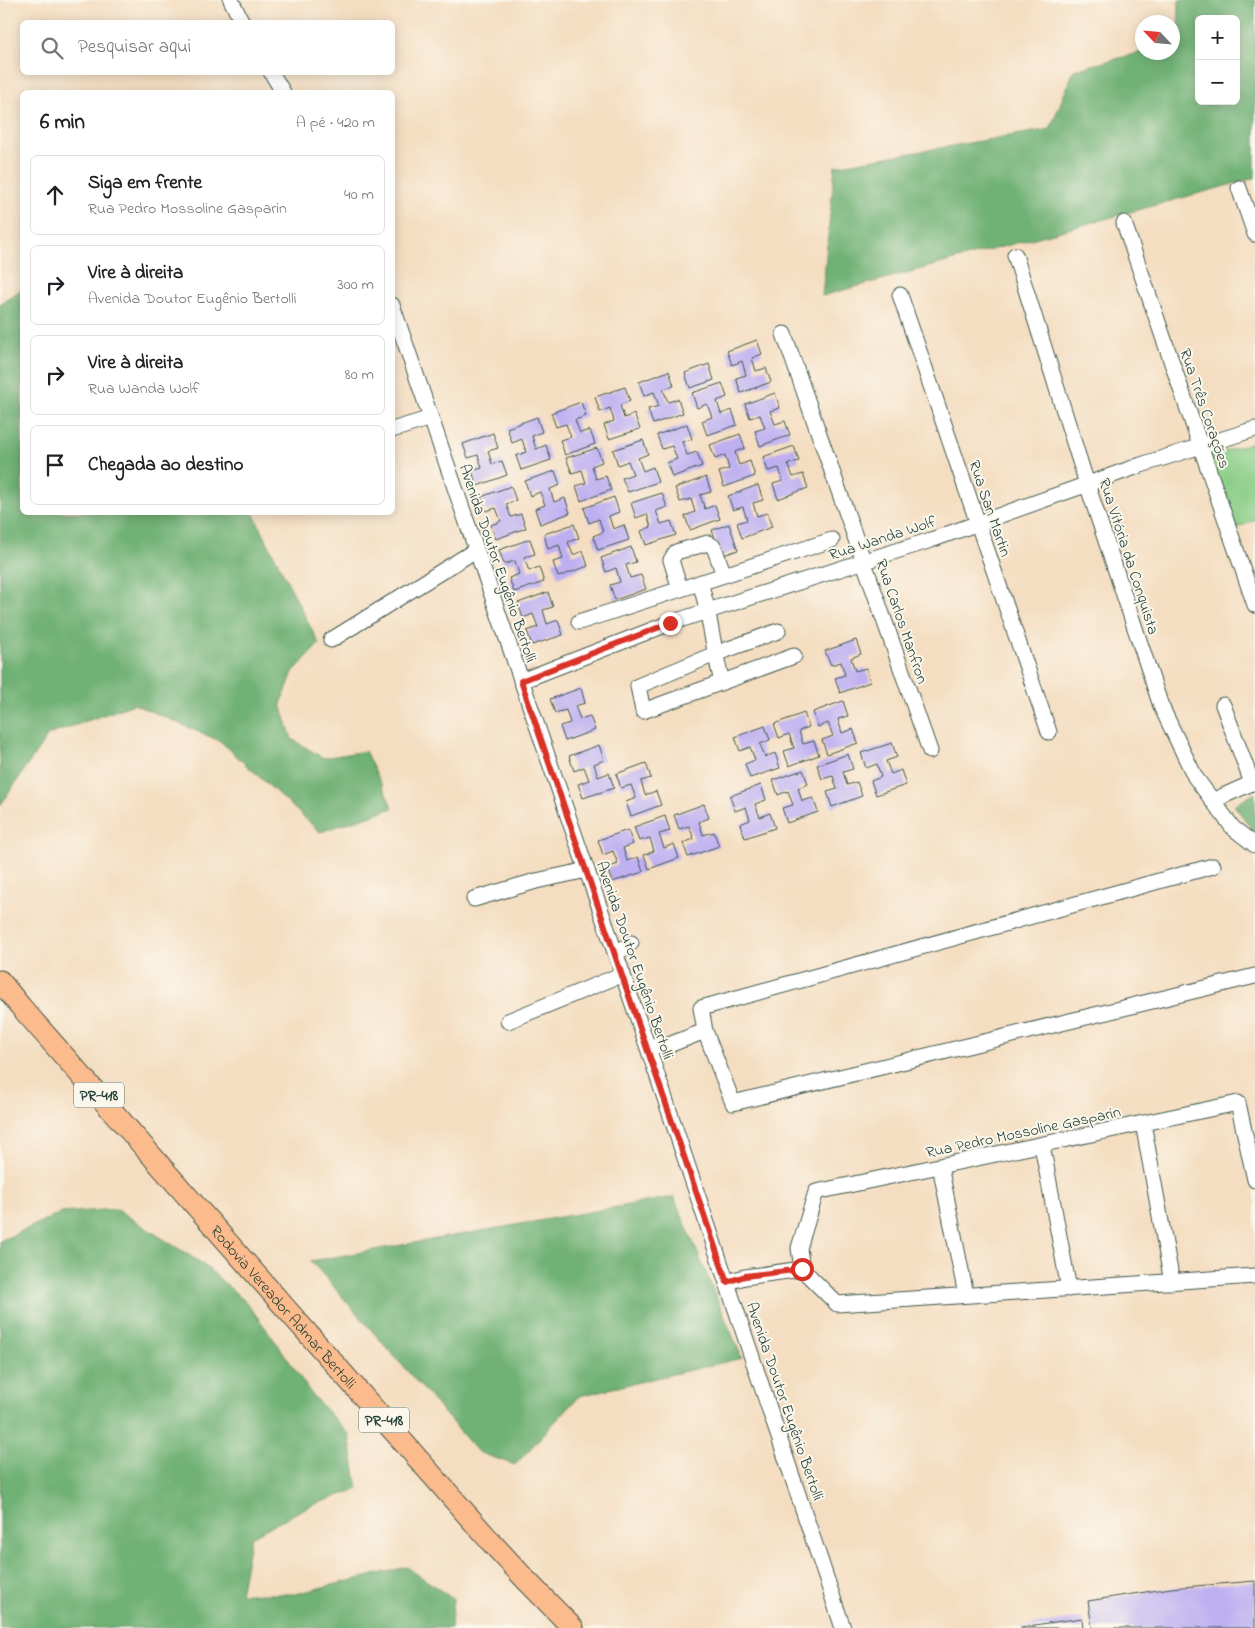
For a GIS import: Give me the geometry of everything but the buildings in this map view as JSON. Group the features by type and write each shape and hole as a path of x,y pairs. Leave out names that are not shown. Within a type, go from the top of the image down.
{"highway":[{"name":"Rodovia Vereador Admar Bertolli","path":"0,981 497,1548 573,1628"}],"street":[{"path":"231,0 241,20"},
{"path":"273,75 282,90"},
{"path":"1239,188 1255,234"},
{"name":"Rua Três Corações","path":"1124,223 1255,605"},
{"name":"Rua Vitória da Conquista","path":"1015,255 1087,484 1161,706 1194,777 1233,828 1255,845"},
{"name":"Rua San Martin","path":"900,295 1049,732"},
{"name":"Avenida Doutor Eugênio Bertolli","path":"395,314 623,974 844,1628"},
{"name":"Rua Carlos Manfron","path":"784,334 930,751"},
{"path":"395,429 431,418"},
{"name":"Rua Wanda Wolf","path":"521,681 670,623 931,540 1140,465 1255,429"},
{"path":"579,622 832,540"},
{"path":"680,589 671,560 676,552 708,544 714,546 724,575"},
{"path":"331,640 476,550"},
{"path":"701,582 702,596 722,682"},
{"path":"778,632 715,654 638,686 643,711 794,656"},
{"path":"1212,801 1252,782 1223,705"},
{"path":"1213,866 701,1008 705,1031 733,1103 1255,976"},
{"path":"474,899 536,881 587,870"},
{"path":"616,954 631,943"},
{"path":"508,1021 623,974"},
{"path":"647,1045 666,1046 705,1031"},
{"name":"Rua Pedro Mossoline Gasparin","path":"802,1269 800,1248 816,1192 1238,1103 1255,1180"},
{"path":"1143,1123 1172,1282"},
{"path":"1042,1145 1069,1289"},
{"path":"940,1166 966,1296"},
{"path":"727,1282 745,1276 802,1269 836,1304 1255,1276"}],"green space":[{"path":"1179,0 1255,0 1255,178 822,296 835,166 1050,129 1074,70 1135,54 1135,60 1180,60"},
{"path":"20,290 20,515 254,515 319,644 293,672 281,704 292,739 323,758 365,751 393,808 320,832 220,741 134,704 48,735 0,806 0,304"},
{"path":"1255,442 1255,520 1236,528 1210,456"},
{"path":"1255,793 1255,833 1234,805"},
{"path":"674,1197 742,1358 579,1396 515,1465 478,1452 311,1261"},
{"path":"116,1209 203,1264 247,1303 312,1395 349,1435 358,1489 307,1507 251,1537 240,1594 295,1594 407,1567 453,1599 451,1628 0,1628 0,1241 61,1213"}],"route":[{"path":"670,623 521,681 727,1282 745,1276 802,1269"}]}
